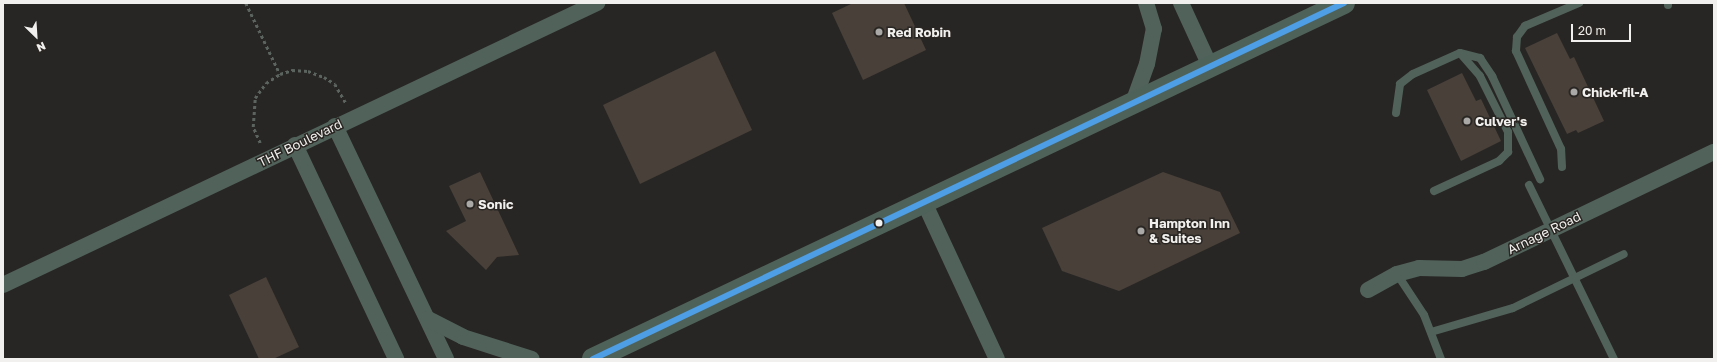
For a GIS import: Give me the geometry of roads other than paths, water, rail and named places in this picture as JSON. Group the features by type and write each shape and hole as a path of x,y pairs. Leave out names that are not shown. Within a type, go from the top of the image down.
{"main road":[{"path":"593,359 1344,3"}],"street":[{"name":"THF Boulevard","path":"3,284 597,3"},
{"path":"1132,103 1147,64 1154,28 1146,3"},
{"path":"1181,3 1210,66"},
{"path":"335,126 446,359"},
{"path":"295,145 396,359"},
{"name":"Arnage Road","path":"1368,290 1397,274 1419,268 1462,269 1484,262 1714,152"},
{"path":"924,202 997,359"},
{"path":"428,319 463,338 532,359"},
{"path":"381,359 386,338"}],"lane":[{"path":"1562,167 1561,149 1516,51 1517,37 1525,26 1579,3"},
{"path":"1434,191 1499,161 1508,152 1508,132 1480,76 1460,53"},
{"path":"1396,113 1400,84 1413,74 1460,53 1480,58 1492,76 1540,179"},
{"path":"1529,185 1614,359"},
{"path":"1431,332 1513,308 1624,254"},
{"path":"1397,274 1424,315 1441,359"}],"place":[{"name":"Red Robin","path":"879,32"},
{"name":"Chick-fil-A","path":"1574,92"},
{"name":"Culver's","path":"1467,121"},
{"name":"Sonic","path":"470,204"},
{"name":"Hampton Inn & Suites","path":"1141,231"}]}
